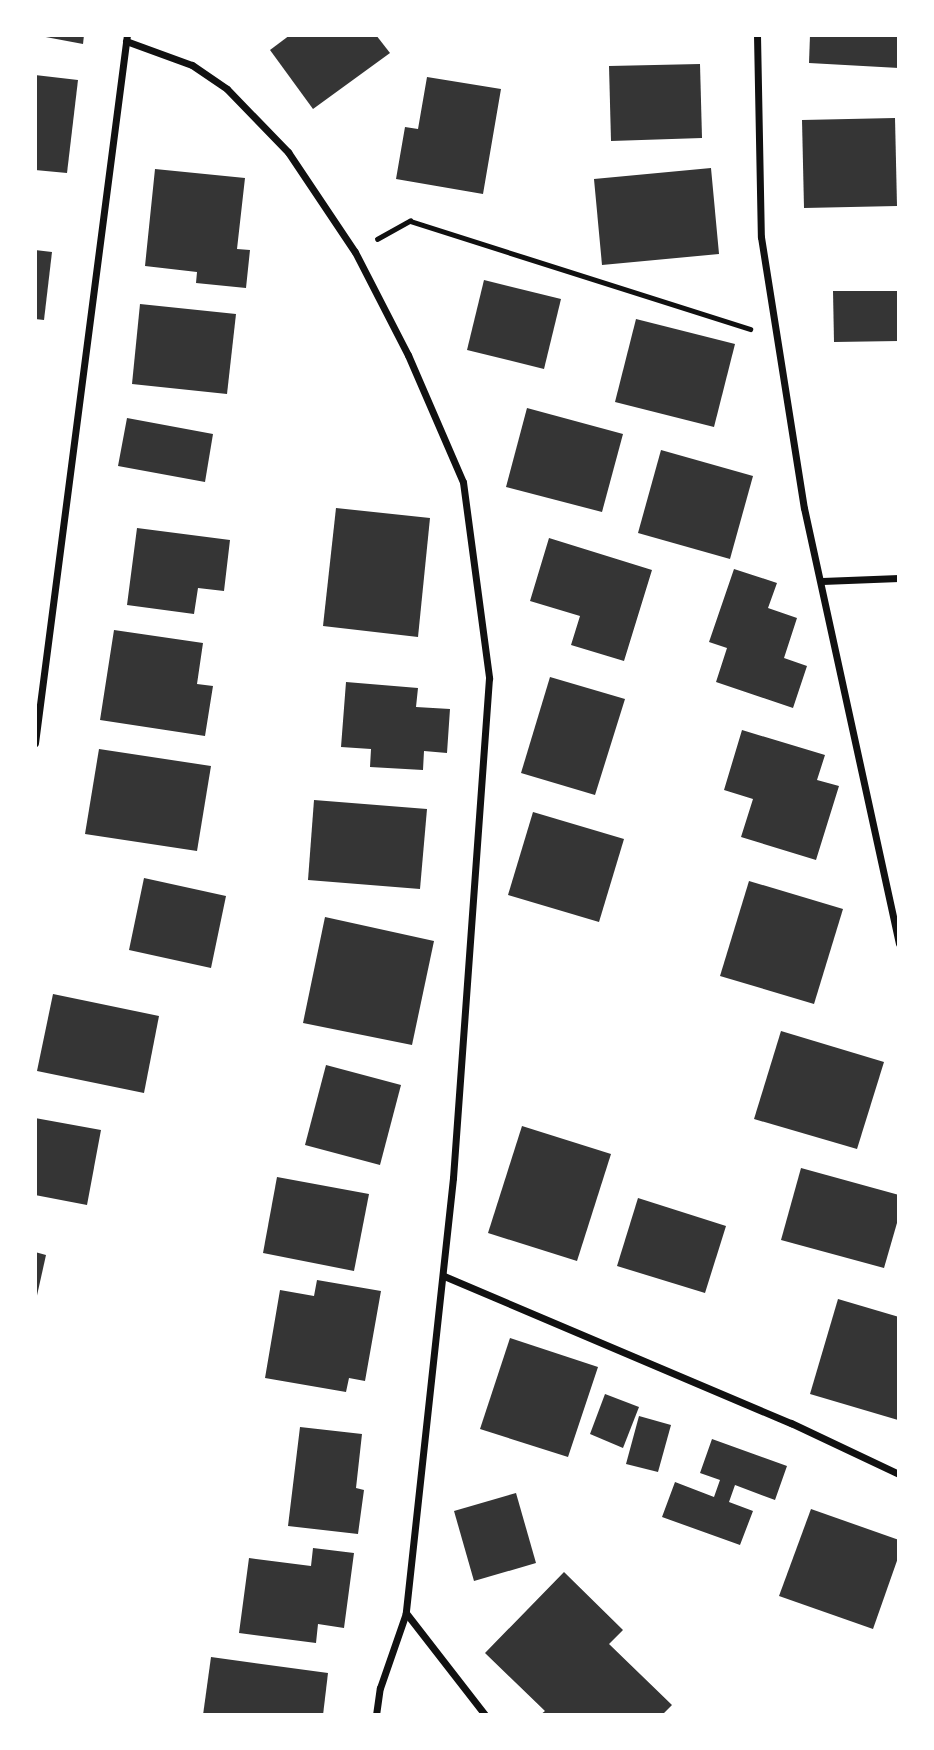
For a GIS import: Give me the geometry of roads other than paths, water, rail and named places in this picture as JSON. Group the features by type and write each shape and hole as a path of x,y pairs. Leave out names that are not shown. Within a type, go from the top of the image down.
{"street":[{"path":"757,35 761,237 804,508 899,944"},
{"path":"35,743 127,38 192,65 228,89 288,152 355,252 408,355 463,482 489,678 444,1276 406,1613 380,1688 376,1715"},
{"path":"822,581 899,578"},
{"path":"444,1276 791,1423 899,1474"},
{"path":"406,1613 485,1715"}]}
